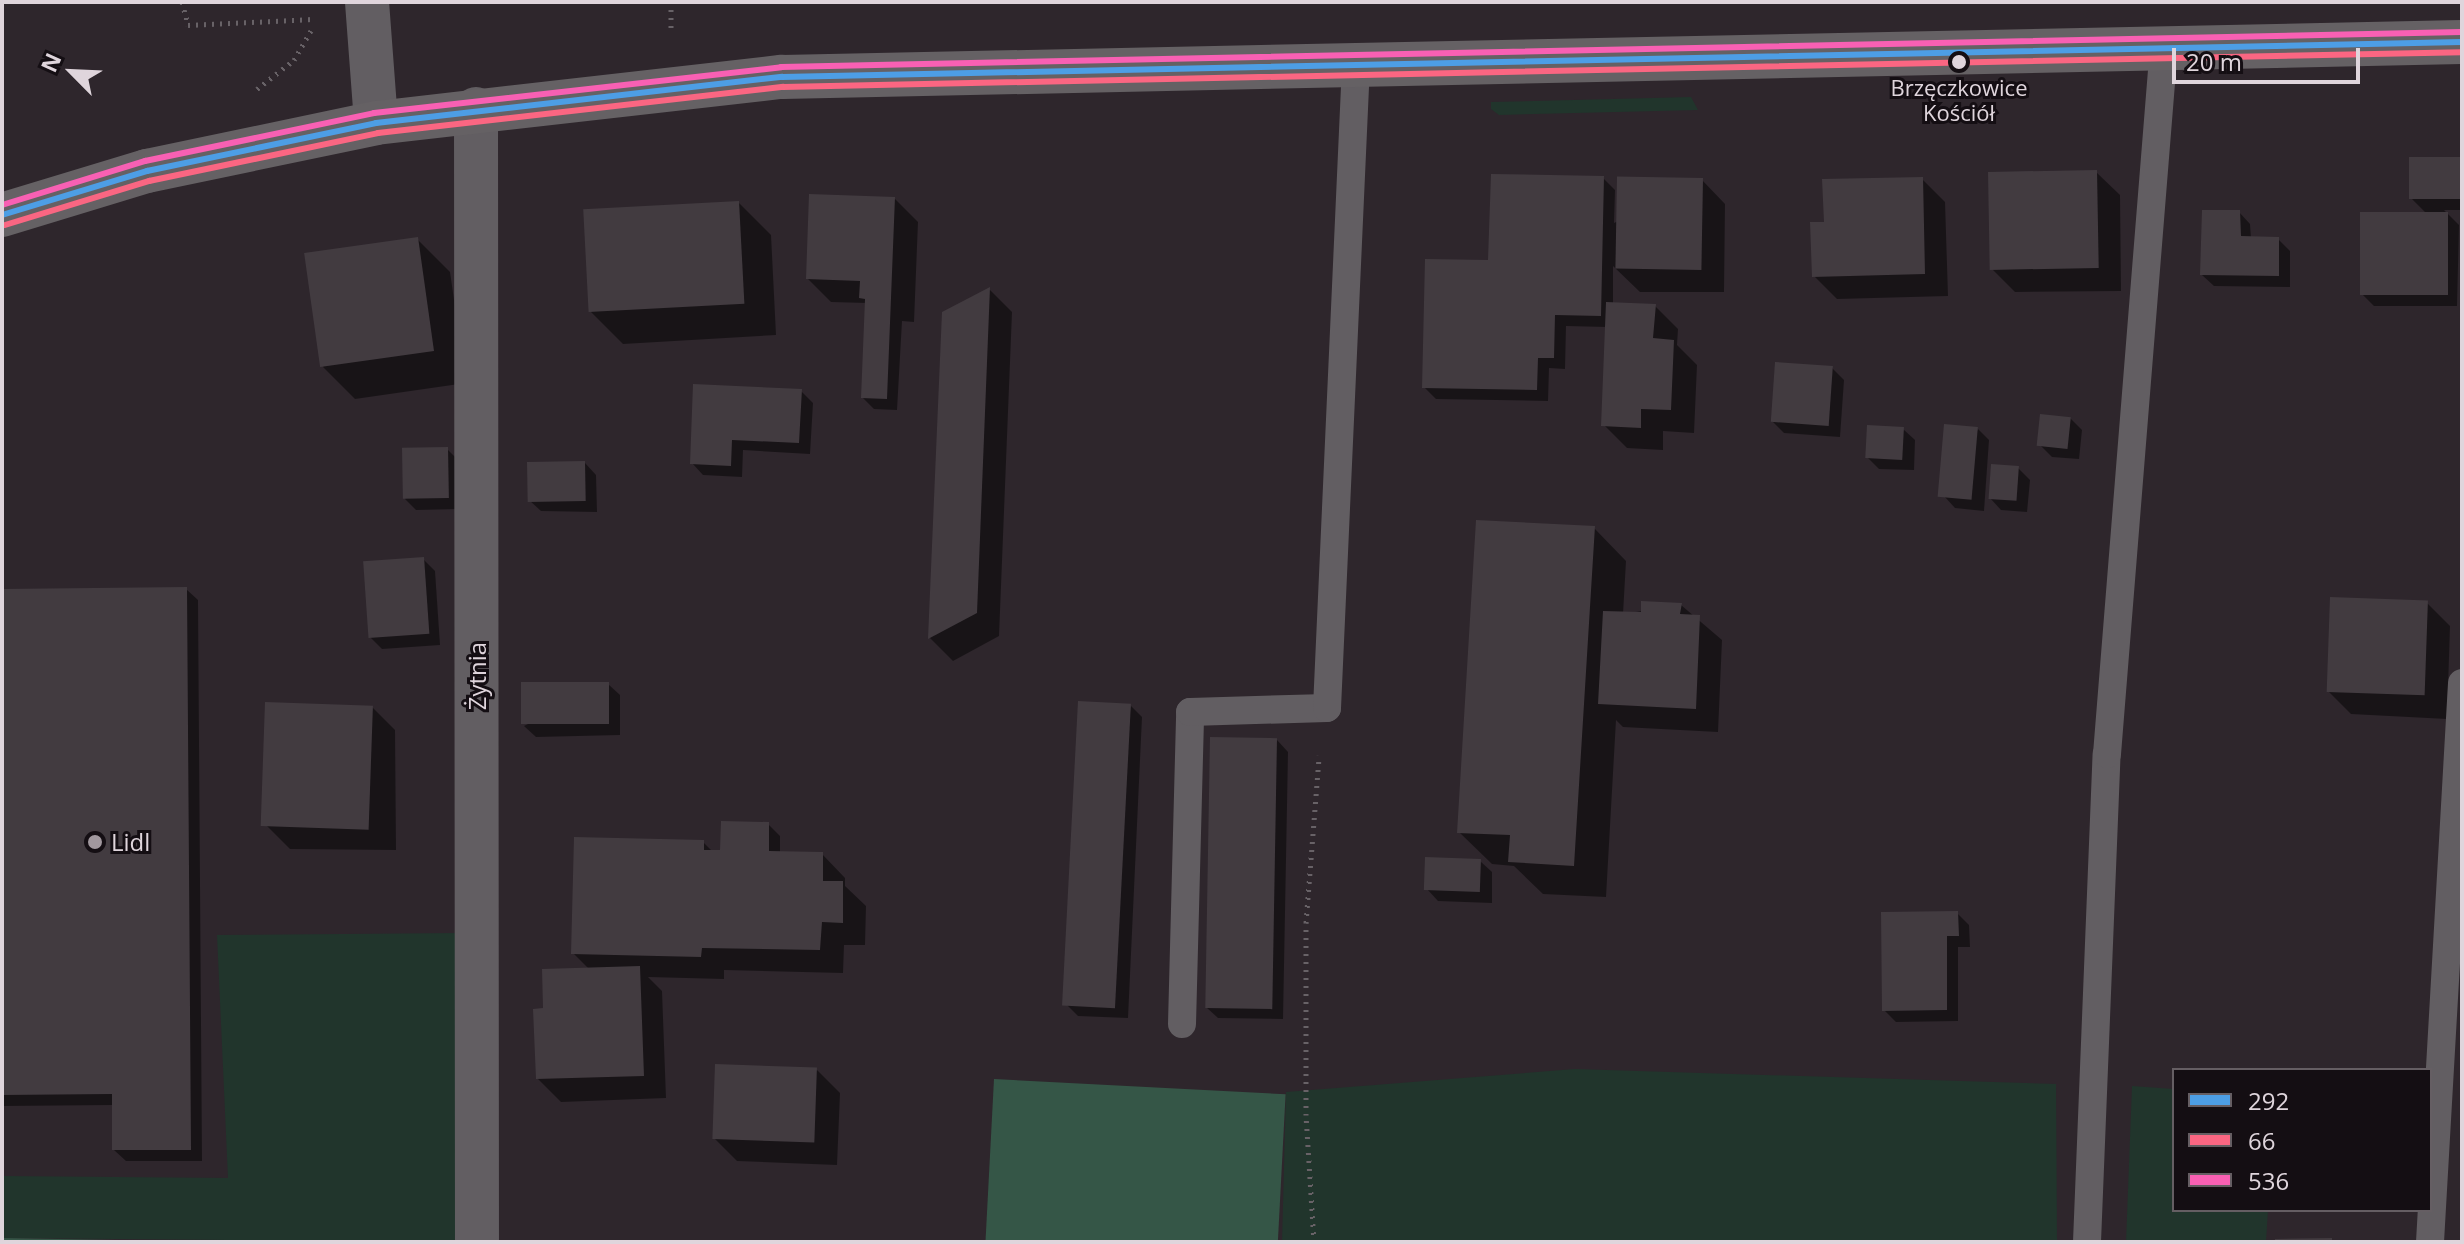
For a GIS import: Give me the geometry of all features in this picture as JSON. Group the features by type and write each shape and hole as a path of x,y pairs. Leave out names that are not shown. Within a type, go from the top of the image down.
{"main road":[{"path":"2,215 147,171 376,123 476,109 782,77 2164,45 2462,42"}],"street":[{"path":"367,2 376,123"},
{"name":"Żytnia","path":"476,109 477,1242"}],"lane":[{"path":"2087,1242 2107,754 2164,45"},
{"path":"1182,1024 1190,712 1327,708 1356,64"},
{"path":"2432,1207 2462,683"},
{"path":"2430,1242 2432,1212"}],"path":[{"path":"182,2 188,25 314,19"},
{"path":"671,2 671,30"},
{"path":"241,95 270,82 294,60 314,19 316,4"},
{"path":"1314,1242 1306,1115 1306,923 1315,777"}],"green space":[{"path":"1691,97 1698,110 1499,115 1491,109 1491,102"},
{"path":"462,933 460,1242 2,1238 2,1176 228,1178 217,935"},
{"path":"1575,1069 2056,1084 2057,1242 1282,1242 1286,1092"},
{"path":"994,1079 1286,1094 1278,1242 985,1242"},
{"path":"2132,1086 2172,1089 2172,1212 2268,1212 2266,1242 2126,1242"},
{"path":"2,1238 230,1242 2,1242"}],"building":[{"path":"2409,157 2462,157 2462,199 2409,199"},
{"path":"2097,170 2099,268 1990,270 1988,172"},
{"path":"1491,174 1604,176 1601,316 1555,315 1554,358 1538,358 1537,390 1422,388 1425,259 1488,260"},
{"path":"1617,176 1703,178 1701,270 1615,268"},
{"path":"1923,177 1925,274 1812,277 1810,222 1824,222 1822,179"},
{"path":"809,194 895,197 887,399 861,398 865,299 859,298 860,281 806,279"},
{"path":"739,201 744,304 589,312 583,209"},
{"path":"2202,210 2240,210 2241,236 2279,237 2279,276 2200,275"},
{"path":"2360,212 2448,212 2448,295 2360,295"},
{"path":"418,237 434,351 320,367 304,253"},
{"path":"990,287 977,613 928,639 942,312"},
{"path":"1606,302 1656,304 1653,338 1674,340 1671,410 1641,409 1641,428 1601,426"},
{"path":"1775,362 1833,366 1829,426 1771,422"},
{"path":"693,384 802,389 799,443 732,440 731,466 690,464"},
{"path":"2040,414 2071,417 2067,449 2037,446"},
{"path":"1944,424 1978,427 1972,500 1938,497"},
{"path":"1867,425 1904,427 1902,460 1865,458"},
{"path":"448,447 449,498 403,499 402,448"},
{"path":"585,461 586,501 528,502 527,462"},
{"path":"1991,464 2019,466 2016,501 1989,499"},
{"path":"1476,520 1595,526 1574,866 1508,862 1510,835 1457,833"},
{"path":"424,557 429,634 369,638 363,561"},
{"name":"Lidl","path":"187,587 191,1150 112,1150 112,1094 2,1095 2,589"},
{"path":"2330,597 2428,600 2425,695 2327,692"},
{"path":"1641,601 1682,603 1680,614 1700,615 1696,709 1598,704 1603,611 1641,612"},
{"path":"521,682 609,682 609,724 521,724"},
{"path":"1078,701 1131,704 1115,1008 1062,1006"},
{"path":"265,702 373,706 369,830 261,826"},
{"path":"1210,737 1277,738 1272,1009 1205,1008"},
{"path":"721,821 769,822 769,851 823,852 823,881 843,881 843,923 822,922 820,950 702,948 701,957 571,954 574,837 704,840 704,850 720,850"},
{"path":"1425,857 1481,859 1480,892 1424,890"},
{"path":"1958,911 1959,936 1947,936 1947,1010 1882,1011 1881,912"},
{"path":"640,966 644,1076 536,1079 533,1009 543,1008 542,969"},
{"path":"715,1064 817,1068 814,1143 712,1139"},
{"path":"2332,1238 2332,1242 2275,1242 2275,1239"}],"transit line":[{"name":"536","path":"2,205 145,161 374,113 781,67 2462,32"},
{"name":"292","path":"2,215 147,171 376,123 782,77 2462,42"},
{"name":"66","path":"5,225 149,181 378,133 783,87 2462,52"}],"place":[{"name":"Brzęczkowice Kościół","path":"1959,62"},
{"name":"Lidl","path":"95,842"}]}
